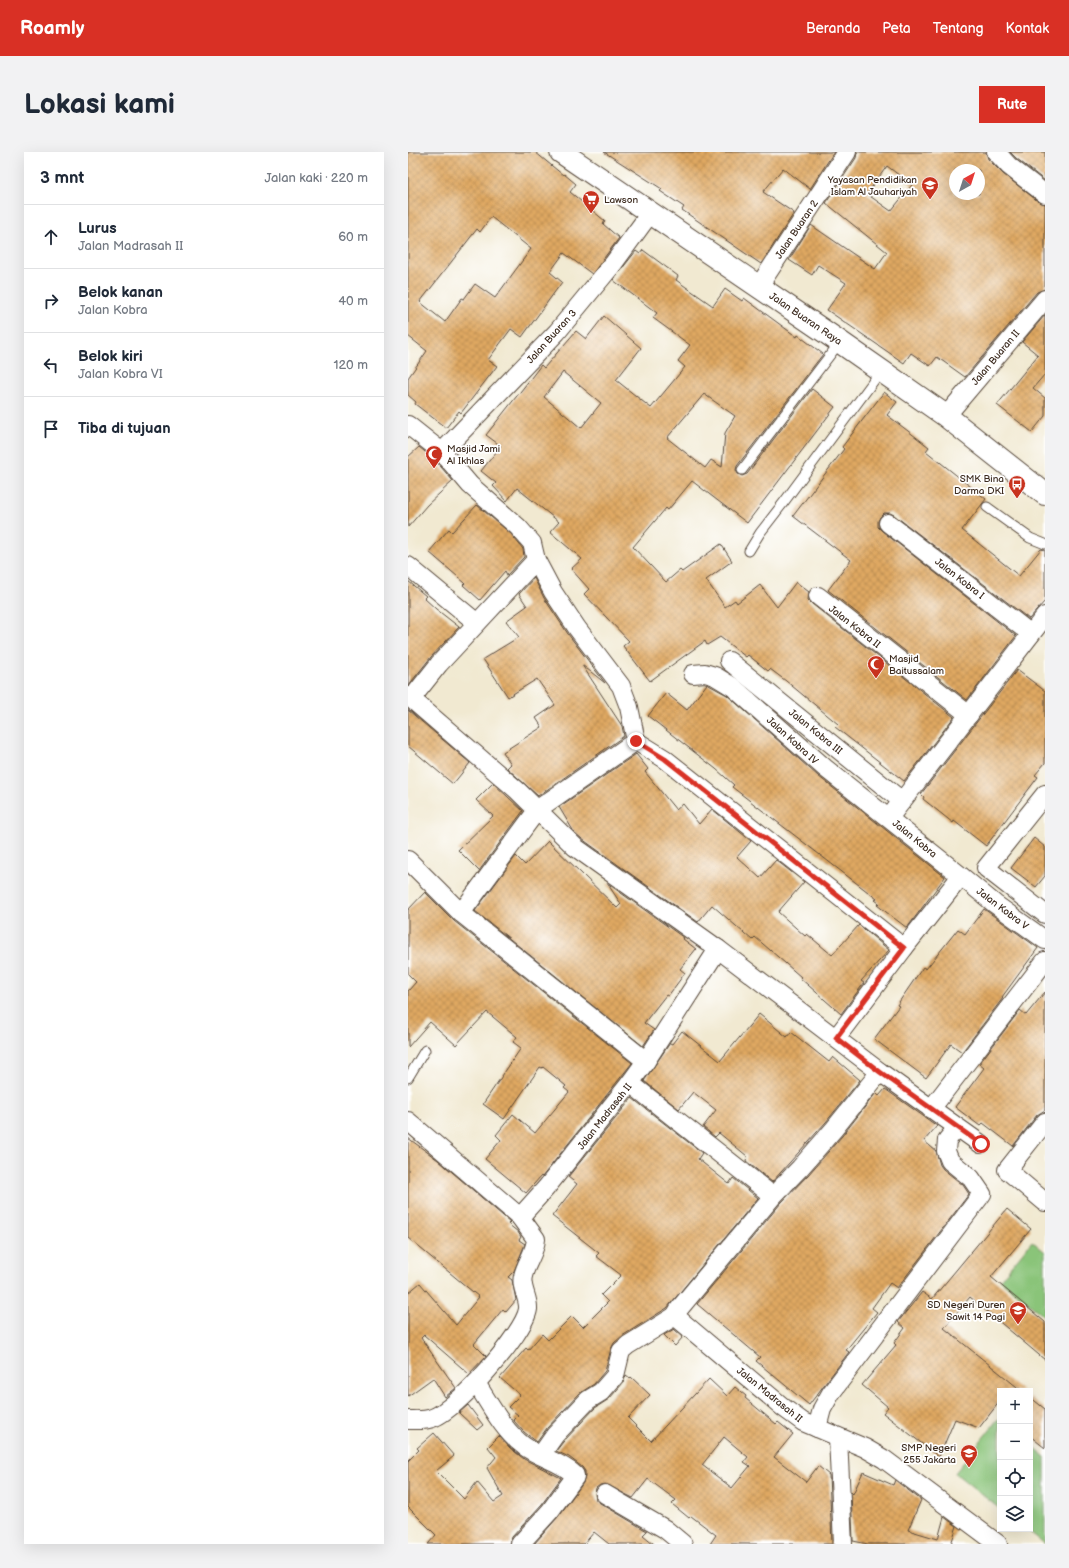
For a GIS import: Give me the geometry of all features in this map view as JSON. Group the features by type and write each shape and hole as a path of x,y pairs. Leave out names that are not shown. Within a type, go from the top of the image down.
{"street":[{"name":"Jalan Buaran Raya","path":"560,152 651,212 946,416 1045,494"},
{"name":"Jalan Buaran 2","path":"759,286 847,152"},
{"path":"996,152 1010,166 1045,194"},
{"name":"Jalan Buaran 3","path":"442,452 558,332 613,264 651,212"},
{"name":"Jalan Buaran II","path":"946,416 1045,299"},
{"path":"408,425 442,452 470,485 518,527 532,543 536,560 553,592 577,628 621,686 629,707 636,741 665,759 904,948"},
{"name":"Jalan Kobra I","path":"888,523 1031,634"},
{"path":"536,560 410,697 538,809 575,847 718,949 880,1072 981,1144"},
{"path":"408,566 477,623"},
{"name":"Jalan Kobra II","path":"818,596 968,715"},
{"name":"Jalan Kobra","path":"961,876 889,818 1045,616"},
{"name":"Jalan Kobra III","path":"729,661 902,801"},
{"name":"Jalan Kobra IV","path":"693,674 704,673 714,676 733,687 825,768 889,818"},
{"path":"461,913 538,809 636,741"},
{"path":"1045,794 986,868 1045,914"},
{"path":"408,860 461,913 646,1061"},
{"path":"836,1038 961,876"},
{"name":"Jalan Kobra V","path":"961,876 995,904 1045,940"},
{"name":"Jalan Madrasah II","path":"520,1217 546,1188 630,1083 646,1061 718,949"},
{"path":"931,1109 1045,961"},
{"path":"541,1455 555,1435 588,1400 601,1392 615,1376 621,1351 628,1345 675,1316 679,1309 773,1196 800,1168 880,1072"},
{"path":"630,1083 773,1196"},
{"path":"408,1121 520,1217 536,1239 534,1250 523,1275 522,1281 528,1309 525,1319 503,1352 476,1383 452,1406 432,1419 408,1420"},
{"path":"1045,1122 1007,1170 1045,1202"},
{"path":"817,1428 822,1409 831,1393 982,1194 971,1178 950,1161 946,1151 947,1140 957,1128"},
{"name":"Jalan Madrasah II","path":"675,1316 784,1408 803,1422 865,1448 884,1459 998,1544"},
{"path":"476,1383 511,1436 526,1447 562,1465 573,1473 575,1477 550,1510 520,1544"},
{"path":"838,1437 843,1544"},
{"path":"605,1494 665,1529 683,1544"}],"lane":[{"path":"742,470 840,342"},
{"path":"749,551 760,533 881,371"},
{"path":"987,507 1030,538 1045,544"},
{"path":"408,1078 425,1050"}],"green space":[{"path":"1032,1241 1045,1252 1045,1317 1000,1280"},
{"path":"997,1420 997,1507 955,1473"},
{"path":"1033,1447 1045,1457 1045,1544 1030,1532 1033,1532"}],"building":[{"path":"408,152 535,152 576,184 570,192 605,221 603,224 619,238 592,274 564,253 550,272 562,282 522,337 511,329 488,360 497,366 461,413 459,411 446,428 415,404 416,402 408,395 408,378 427,351 408,336","holes":["491,217 531,249 495,298 475,284 464,299 462,298 445,322 420,302 477,229 480,232"]},
{"path":"604,152 834,152 810,189 783,168 763,192 794,213 761,264 682,210 684,207 660,191 662,189"},
{"path":"857,152 986,152 988,159 1003,174 1039,202 1045,204 1045,289 1037,292 965,377 937,357 930,366 911,353 904,363 827,310 846,283 818,265 812,275 789,260 811,225 875,269 887,252 826,203 856,158","holes":["887,166 912,185 891,211 867,194"]},
{"path":"1010,152 1045,152 1045,181 1016,158"},
{"path":"643,250 678,276 676,280 713,306 725,289 742,301 744,298 823,354 737,466 736,470 738,474 742,476 747,474 812,389 835,407 747,523 692,481 668,510 666,508 633,547 666,582 680,570 682,572 721,544 732,561 706,580 725,607 735,600 737,603 760,585 777,607 796,582 809,592 808,600 812,604 954,717 904,781 835,727 838,724 786,681 770,669 768,671 748,655 746,657 720,637 707,645 705,641 650,681 623,646 629,641 584,594 589,589 571,569 582,559 550,532 559,522 517,488 507,501 493,486 496,483 481,471 501,446 486,435 541,365 544,368 576,331 586,339 604,316 641,348 616,380 651,408 685,367 678,361 690,345 653,318 657,313 613,280 636,251 640,254","holes":["563,372 601,403 581,428 544,397","704,394 735,416 725,433 722,467 711,460 705,468 667,438"]},
{"path":"1045,315 1045,374 1033,388 1045,398 1045,416 1032,432 997,405 1038,355 1022,342"},
{"path":"884,392 897,402 887,415 929,447 926,451 986,499 962,530 1019,576 1041,549 1045,550 1045,601 1029,619 894,515 884,513 880,517 878,527 882,531 1016,636 967,700 828,590 851,560 793,516 844,449 842,447"},
{"path":"419,447 435,460 453,481 427,505 408,527 408,457"},
{"path":"477,505 511,534 523,549 524,557 507,575 505,571 480,600 463,585 465,583 429,552 449,529 452,532"},
{"path":"534,578 544,598 568,634 605,683 582,665 622,726 624,736 538,796 507,768 511,764 503,752 542,727 536,718 555,705 537,679 508,697 483,659 519,637 506,621 527,606 519,594"},
{"path":"408,581 426,596 424,598 436,609 459,627 431,657 408,686"},
{"path":"1017,670 1045,691 1045,763 1035,775 1038,777 986,846 954,821 953,823 923,799 924,797 921,794"},
{"path":"707,684 727,695 818,776 945,877 907,928 877,905 879,903 875,900 877,899 732,787 734,785 716,769 648,716 666,693 687,710"},
{"path":"408,710 470,763 453,784 408,746"},
{"path":"636,754 648,769 645,772 676,810 683,804 699,824 712,809 751,841 737,857 760,878 776,860 804,882 778,912 805,936 807,934 832,955 859,925 889,950 861,981 864,983 841,1014 755,937 752,940 712,905 698,922 574,832 559,807"},
{"path":"493,783 523,811 479,871 458,850 493,816 476,800"},
{"path":"1034,838 1045,847 1045,876 1036,887 1011,868"},
{"path":"548,841 617,908 621,904 607,883 684,938 683,939 696,949 680,969 685,973 668,996 666,995 644,1023 654,1030 643,1046 475,911 516,856 525,865"},
{"path":"425,892 454,921 632,1063 542,1177 541,1176 526,1193 485,1159 501,1140 496,1135 513,1114 535,1133 569,1092 564,1088 566,1086 543,1067 540,1067 504,1119 483,1104 521,1048 513,1042 517,1037 487,1012 456,1045 430,1022 408,1047 408,991 416,982 408,974 408,910"},
{"path":"984,909 1038,948 1002,997 1003,998 962,1052 951,1044 926,1078 874,1039 899,1006 897,1005 923,967 926,969 958,929 965,934"},
{"path":"1045,992 1045,1110 1037,1115 1013,1146 983,1123 980,1126 955,1107 984,1068 979,1064 1020,1010 1026,1015"},
{"path":"759,1014 787,1037 791,1032 829,1062 833,1057 860,1080 826,1122 772,1182 746,1161 747,1156 719,1133 715,1137 703,1127 716,1110 693,1092 679,1109 644,1081 670,1043 672,1044 682,1031 720,1061"},
{"path":"885,1089 937,1126 924,1141 936,1151 940,1165 943,1169 963,1185 969,1194 897,1288 890,1283 872,1308 877,1312 846,1350 849,1352 809,1405 756,1361 760,1357 697,1304 781,1203 842,1136 876,1093 879,1096"},
{"path":"632,1098 702,1153 698,1159 729,1184 733,1178 758,1198 667,1308 622,1336 614,1343 605,1371 594,1384 580,1393 547,1428 537,1442 524,1432 513,1420 518,1415 508,1407 520,1395 500,1378 526,1348 528,1350 542,1334 548,1340 572,1316 583,1327 608,1302 601,1295 621,1275 596,1256 599,1253 552,1216 577,1184 568,1177"},
{"path":"408,1138 438,1160 510,1222 508,1224 518,1232 521,1237 519,1240 525,1244 514,1271 508,1277 512,1280 516,1300 506,1312 503,1309 474,1344 486,1356 469,1374 424,1335 421,1338 456,1388 445,1397 433,1378 408,1396 408,1293 420,1283 456,1325 479,1297 408,1238"},
{"path":"1007,1209 1031,1229 991,1277 1045,1322 1045,1360 970,1297 944,1328 1018,1388 997,1388 997,1405 979,1428 955,1419 939,1457 883,1413 888,1407 862,1385 896,1345 894,1343 905,1328 898,1322 922,1292 932,1299"},
{"path":"674,1329 683,1337 675,1346 664,1335"},
{"path":"626,1375 630,1378 631,1377 650,1395 628,1418 651,1441 709,1379 727,1396 735,1387 746,1396 745,1398 776,1424 778,1422 793,1434 774,1457 806,1482 818,1466 829,1475 832,1544 710,1544 716,1535 691,1516 689,1518 672,1504 676,1500 648,1479 633,1498 605,1484 596,1488 595,1494 596,1500 600,1503 647,1531 643,1535 654,1544 609,1544 594,1532 584,1544 534,1544 558,1517 583,1483 585,1477 585,1471 582,1467 569,1457 556,1451 595,1408 609,1399 623,1383","holes":["724,1437 748,1457 744,1462 750,1466 732,1488 702,1465"]},
{"path":"1033,1399 1045,1409 1045,1448 1033,1438"},
{"path":"468,1405 483,1425 477,1430 459,1413"},
{"path":"434,1433 454,1456 436,1471 464,1499 477,1482 494,1502 503,1496 487,1468 496,1457 488,1447 499,1436 510,1448 524,1459 561,1478 542,1504 512,1537 510,1544 428,1544 436,1535 408,1507 408,1461 419,1450 417,1448"},
{"path":"863,1472 893,1485 895,1480 921,1500 908,1530 938,1539 944,1517 957,1526 951,1544 868,1544 853,1541 851,1492 853,1494"}],"place":[{"name":"Yayasan Pendidikan Islam Al Jauhariyah","path":"930,200"},
{"name":"Lawson","path":"591,214"},
{"name":"Masjid Jami Al Ikhlas","path":"434,469"},
{"name":"SMK Bina Darma DKI","path":"1017,499"},
{"name":"Masjid Baitussalam","path":"876,679"},
{"name":"SD Negeri Duren Sawit 14 Pagi","path":"1018,1325"},
{"name":"SMP Negeri 255 Jakarta","path":"969,1468"}],"route":[{"path":"636,741 665,759 904,948 836,1038 880,1072 981,1144"}]}
